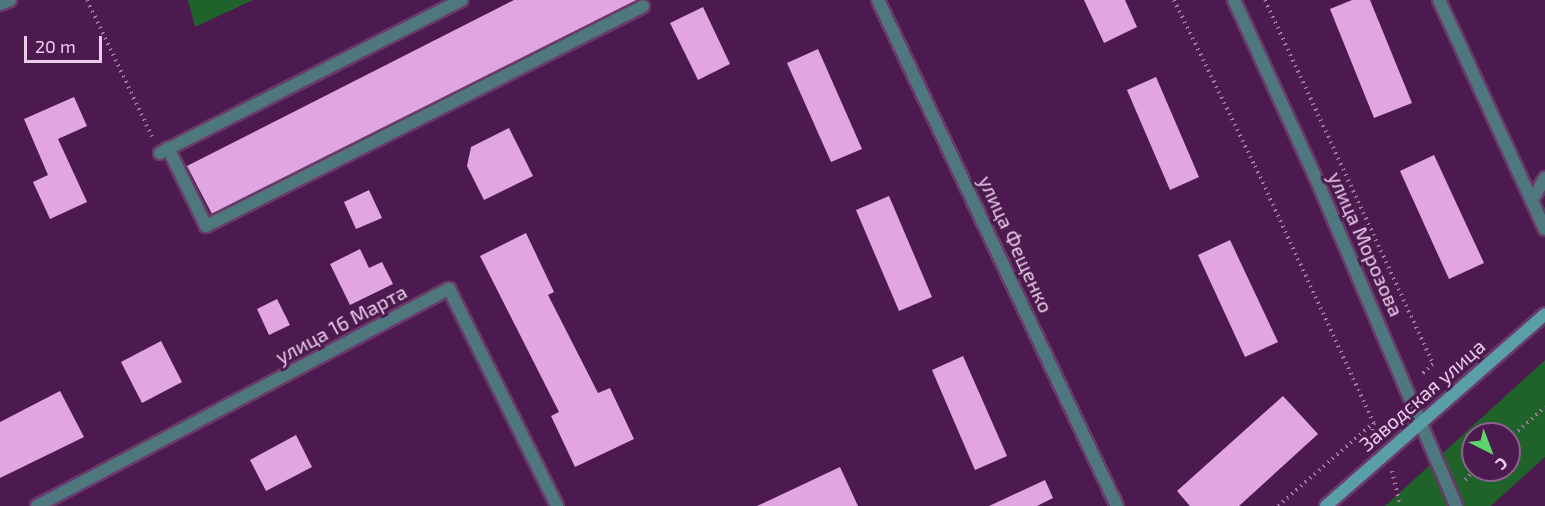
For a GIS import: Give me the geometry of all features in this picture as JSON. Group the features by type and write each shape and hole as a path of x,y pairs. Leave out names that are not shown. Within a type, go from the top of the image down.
{"street":[{"path":"0,4 10,0"},
{"path":"461,0 164,150 206,226 643,6"},
{"name":"улица Фещенко","path":"878,0 1117,506"},
{"name":"улица Морозова","path":"1234,0 1407,388 1456,506"},
{"path":"1439,0 1545,229"},
{"path":"1532,200 1545,177"},
{"name":"улица 16 Марта","path":"37,506 449,289 557,506"},
{"name":"Заводская улица","path":"1326,506 1545,314"}],"path":[{"path":"87,0 164,150"},
{"path":"1174,0 1255,166 1374,423 1370,442"},
{"path":"1265,0 1433,363 1407,388"},
{"path":"1521,428 1545,407"},
{"path":"1278,506 1374,423"},
{"path":"1392,469 1400,506"}],"green space":[{"path":"188,0 253,0 195,27"},
{"path":"1545,360 1545,457 1521,479 1521,422 1477,422"},
{"path":"1461,437 1461,482 1517,482 1491,506 1385,506"}],"building":[{"path":"514,0 637,0 212,214 187,166"},
{"path":"1084,0 1125,0 1137,27 1104,43"},
{"path":"1352,0 1370,0 1412,103 1374,118 1330,9"},
{"path":"703,7 730,64 698,80 670,23"},
{"path":"818,49 862,149 831,162 787,63"},
{"path":"1156,77 1199,177 1170,190 1127,90"},
{"path":"74,97 87,126 58,139 87,202 50,219 33,182 48,175 24,119"},
{"path":"509,128 533,176 484,200 467,166 471,147"},
{"path":"1434,155 1484,263 1449,279 1400,171"},
{"path":"369,190 382,218 356,229 344,202"},
{"path":"889,196 932,297 899,311 856,210"},
{"path":"526,233 554,292 548,295 598,393 610,388 634,439 575,467 551,416 559,412 480,256"},
{"path":"1230,240 1278,342 1245,357 1198,255"},
{"path":"360,249 369,268 382,262 393,284 350,305 330,264"},
{"path":"277,299 290,325 269,335 257,309"},
{"path":"161,341 182,382 142,403 121,362"},
{"path":"963,356 1007,456 975,470 932,370"},
{"path":"60,391 84,437 0,478 0,422"},
{"path":"1283,396 1318,434 1239,506 1190,506 1177,491"},
{"path":"296,435 312,467 266,491 250,460"},
{"path":"840,467 858,506 757,506"},
{"path":"1045,480 1053,498 1037,506 989,506"}]}
